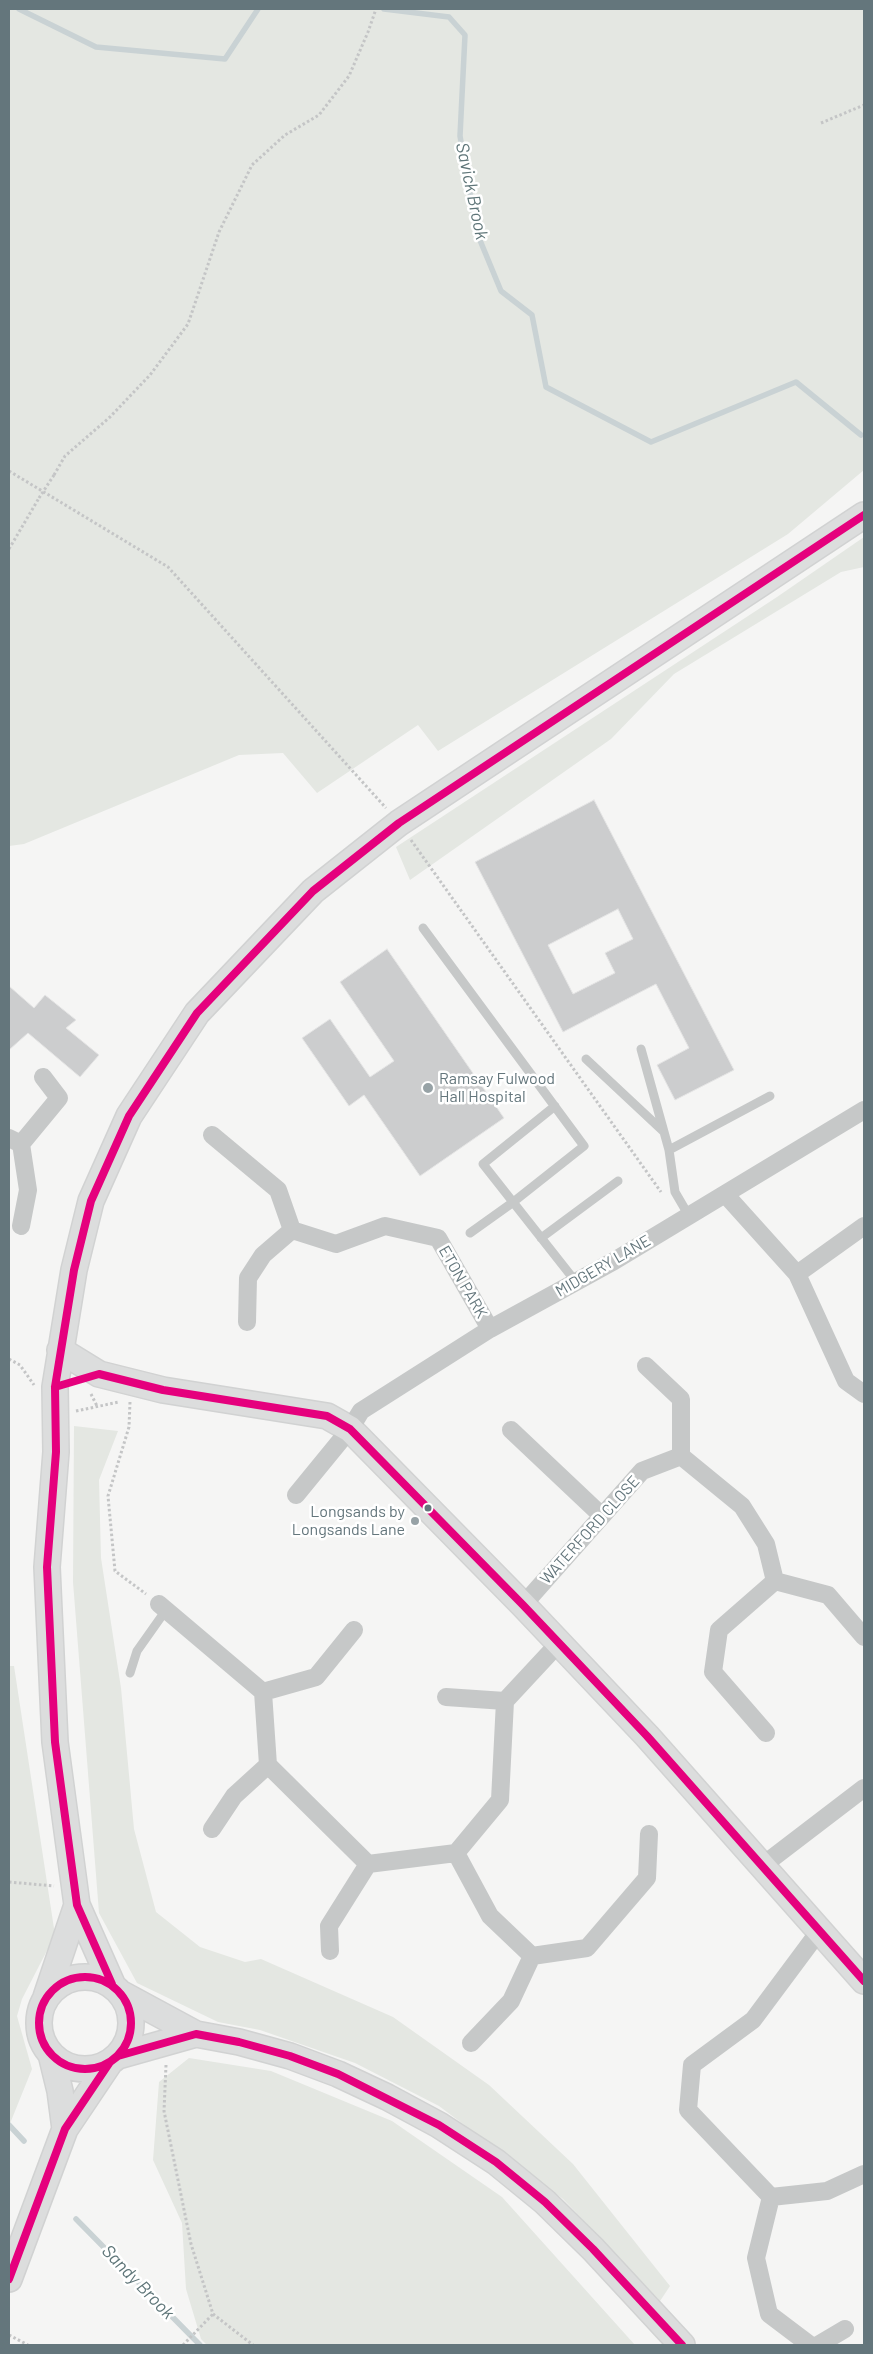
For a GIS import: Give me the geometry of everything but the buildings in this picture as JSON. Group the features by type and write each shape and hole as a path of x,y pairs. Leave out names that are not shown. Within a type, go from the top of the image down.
{"main road":[{"path":"9,2278 66,2129 114,2059 126,2045 131,2032 132,2019 128,2006 117,1989 76,1897 55,1742 47,1567 56,1452 47,1390 60,1350 74,1270 91,1201 129,1116 197,1013 306,898 399,822 864,515"},
{"path":"60,1350 98,1374 162,1390 327,1416 350,1429 523,1605 647,1736 864,1981"},
{"path":"47,1390 98,1374"},
{"path":"76,1897 46,1998 40,2012 39,2027 43,2042 51,2054 64,2064 79,2069 95,2068 114,2059 196,2034"},
{"path":"46,1998 56,1987 68,1979 83,1976 98,1978 196,2034 240,2042 290,2056 330,2071 387,2097 439,2124 496,2162 545,2202 593,2249 682,2345"},
{"path":"51,2054 60,2091 66,2129"}],"street":[{"path":"21,1226 28,1190 15,1141 59,1098 43,1077"},
{"name":"MIDGERY LANE","path":"296,1496 350,1429 361,1411 490,1330 689,1216 864,1110"},
{"path":"212,1135 278,1190 292,1230 263,1255 248,1278 247,1322"},
{"path":"725,1194 797,1274 846,1382 864,1394"},
{"name":"ETON PARK","path":"292,1230 336,1244 385,1226 438,1238 490,1330"},
{"path":"797,1274 864,1226"},
{"path":"646,1366 681,1399 681,1456 742,1506 766,1544 775,1581"},
{"path":"511,1430 601,1516"},
{"name":"WATERFORD CLOSE","path":"523,1605 642,1471 681,1456"},
{"path":"775,1581 828,1595 864,1637"},
{"path":"766,1733 713,1672 719,1630 775,1581"},
{"path":"162,1607 263,1692 268,1765 368,1864"},
{"path":"263,1692 316,1677 354,1630"},
{"path":"368,1864 456,1853 500,1800 505,1701 558,1644"},
{"path":"446,1697 505,1701"},
{"path":"212,1829 234,1796 268,1765"},
{"path":"762,1866 864,1788"},
{"path":"532,1956 587,1948 647,1878 650,1834"},
{"path":"456,1853 490,1916 532,1956"},
{"path":"330,1951 329,1926 368,1864"},
{"path":"771,2197 688,2110 692,2065 753,2020 820,1930"},
{"path":"471,2044 511,2001 532,1956"},
{"path":"771,2197 828,2192 864,2174"},
{"path":"771,2197 756,2258 769,2314 810,2345"},
{"path":"818,2345 845,2329"}],"lane":[{"path":"423,928 584,1146 512,1203 470,1233"},
{"path":"641,1049 669,1150 675,1192 689,1216"},
{"path":"586,1059 664,1131"},
{"path":"669,1150 770,1096"},
{"path":"555,1106 483,1164 576,1282"},
{"path":"541,1238 618,1181"},
{"path":"130,1673 137,1651 162,1607"}],"path":[{"path":"9,549 66,456 110,417 150,375 188,324 220,232 252,164 285,135 318,115 349,76 376,9"},
{"path":"821,123 864,105"},
{"path":"9,1358 20,1365 47,1390"},
{"path":"72,1419 73,1411 130,1400 162,1390"},
{"path":"130,1400 129,1426 108,1496 115,1571 162,1607"},
{"path":"9,1882 76,1897"},
{"path":"167,2042 164,2111 191,2244 213,2314 254,2345"},
{"path":"183,2345 213,2314"},
{"path":"9,2335 28,2345"}],"shaded area":[{"path":"9,9 864,9 864,470 788,534 438,751 418,725 317,793 283,753 239,755 24,844 9,846"},
{"path":"864,537 864,567 841,572 674,674 611,739 410,880 396,847 777,597"},
{"path":"74,1426 118,1431 99,1480 101,1558 121,1688 134,1829 156,1912 200,1947 245,1962 261,1959 393,2017 489,2085 573,2164 670,2286 660,2301 563,2199 439,2106 355,2063 260,2030 218,2022 137,1983 99,1913 73,1582"},
{"path":"9,1666 14,1666 55,1935 22,1999 17,2016 32,2069 9,2126"},
{"path":"189,2058 271,2071 392,2121 502,2197 635,2345 207,2345 201,2339 186,2289 182,2223 153,2160 159,2082"}],"waterway":[{"name":"Savick Brook","path":"19,9 96,47 225,59 258,9"},
{"name":"Savick Brook","path":"384,9 449,17 465,35 460,136 477,233 501,291 532,315 546,387 651,442 796,382 861,435"},
{"name":"Sandy Brook","path":"9,2125 24,2141"},
{"name":"Sandy Brook","path":"76,2219 200,2345"}],"transit line":[{"path":"112,1984 77,1905 55,1742 47,1567 56,1452 55,1387 74,1270 91,1201 129,1116 197,1013 313,891 399,823 864,515"},
{"path":"55,1387 99,1374 163,1390 327,1416 350,1429 523,1605 647,1736 864,1981"},
{"path":"85,1977 103,1980 118,1990 128,2005 131,2023 128,2041 118,2056 103,2066 85,2069 67,2066 52,2056 42,2041 39,2023 42,2005 52,1990 67,1980 85,1977"},
{"path":"9,2279 65,2129 110,2062 118,2056 196,2034 239,2042 290,2056 338,2074 439,2125 496,2162 545,2202 593,2249 682,2345"}],"place":[{"name":"Ramsay Fulwood Hall Hospital","path":"428,1088"},
{"name":"Longsands by Longsands Lane","path":"415,1521"}]}
